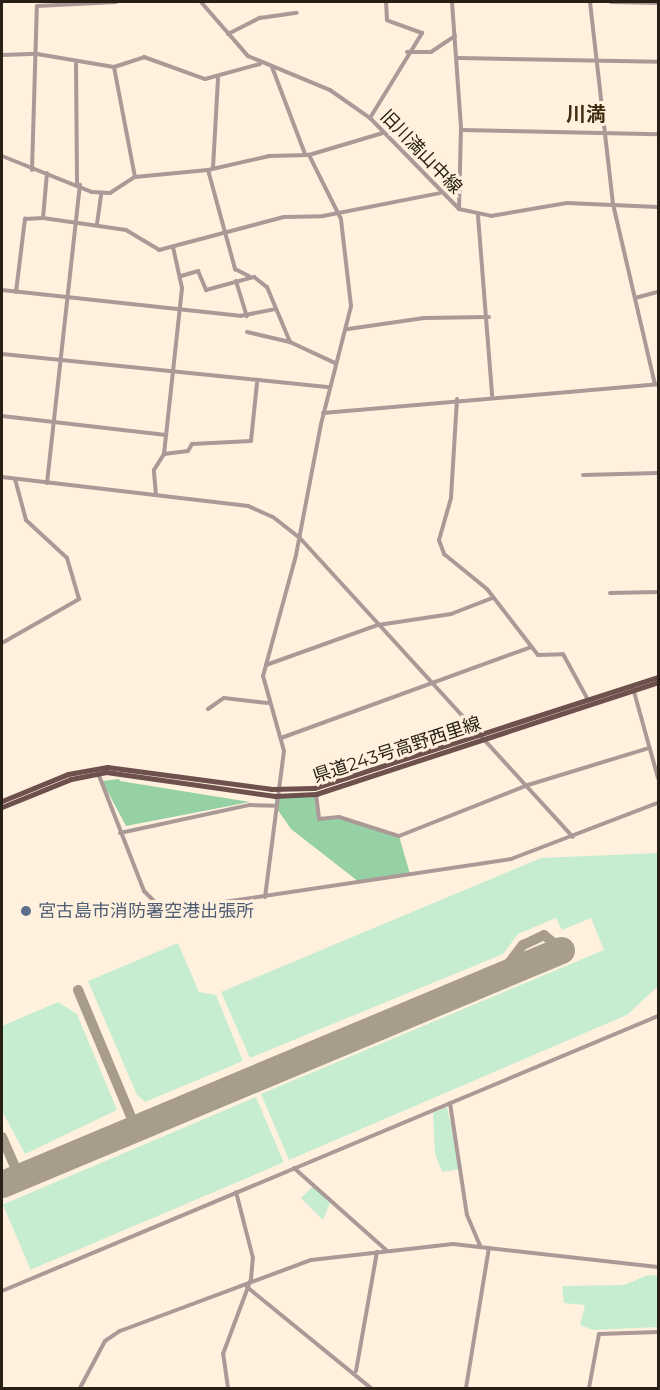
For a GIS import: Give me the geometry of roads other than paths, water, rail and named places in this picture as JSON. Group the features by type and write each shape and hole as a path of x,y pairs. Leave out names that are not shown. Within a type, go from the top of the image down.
{"main road":[{"name":"県道243号高野西里線","path":"2,801 68,774 107,767 280,790 330,785 658,677"},
{"name":"県道243号高野西里線","path":"2,807 98,773 141,773 275,796 316,794 587,698 658,682"}],"street":[{"path":"32,170 38,54 37,6 57,3 116,2"},
{"name":"旧川満山中線","path":"201,2 228,34 260,64 330,90 370,118 440,193 459,209 478,216 567,203 658,207"},
{"path":"370,118 406,52 422,33 387,20 386,2"},
{"path":"452,2 458,58 459,209"},
{"path":"323,413 457,399 657,384 613,204 590,2"},
{"path":"611,2 658,3"},
{"path":"228,34 260,18 297,13"},
{"path":"406,52 431,52 455,36"},
{"path":"2,55 38,54 76,64 114,67 144,57 186,74 218,78 260,64"},
{"path":"458,58 658,63"},
{"path":"47,483 78,184 76,64"},
{"path":"114,67 135,177"},
{"path":"265,897 275,796 280,790 281,738 268,703 266,664 299,537 323,413 335,363 348,329 351,306 339,212 307,155 272,67"},
{"path":"218,78 211,169 235,269 241,276 254,277 267,287 290,342"},
{"path":"460,130 658,134"},
{"path":"101,194 135,177 211,169 260,157 307,155 383,133"},
{"path":"2,156 32,170 47,173 101,194"},
{"path":"43,218 47,173"},
{"path":"16,292 25,219 43,218 97,224 136,235 159,250 225,231 440,193"},
{"path":"97,224 101,194"},
{"path":"478,216 489,317 492,396"},
{"path":"156,495 154,470 164,454 175,373 180,311 181,276 172,247"},
{"path":"181,276 198,271 206,290 254,277"},
{"path":"236,281 247,316"},
{"path":"2,290 180,311 247,316 275,309"},
{"path":"635,298 658,292"},
{"path":"348,329 424,318 489,317"},
{"path":"247,332 290,342 335,363"},
{"path":"2,354 257,383 329,387"},
{"path":"164,454 188,451 192,444 251,441 257,383"},
{"path":"457,399 451,498 439,540 451,563 492,598 538,655 563,654 587,698"},
{"path":"2,416 166,435"},
{"path":"583,475 658,473"},
{"path":"2,477 249,506 299,537 378,625 483,735 573,837"},
{"path":"2,643 79,599 67,558 26,520 15,479"},
{"path":"610,593 658,592"},
{"path":"266,664 378,625 451,614 492,598"},
{"path":"281,738 531,647"},
{"path":"633,687 658,778"},
{"path":"208,709 224,698 268,703"},
{"path":"316,794 319,819 339,817 399,836 528,785 649,748"},
{"path":"98,773 144,891 161,908 265,897 511,859 658,803"},
{"path":"120,833 250,805 275,806"},
{"path":"2,1291 658,1016"},
{"path":"450,1103 467,1215 481,1246"},
{"path":"294,1168 387,1251"},
{"path":"228,1389 223,1354 253,1258 236,1191"},
{"path":"80,1389 105,1341 120,1331 246,1286 301,1262 387,1251 481,1246 658,1268"},
{"path":"466,1389 489,1248"},
{"path":"356,1371 377,1252"},
{"path":"246,1286 356,1371 371,1389"},
{"path":"589,1389 598,1334 658,1332"}],"place":[{"name":"宮古島市消防署空港出張所","path":"26,911"}],"district":[{"name":"川満","path":"586,114"}]}
